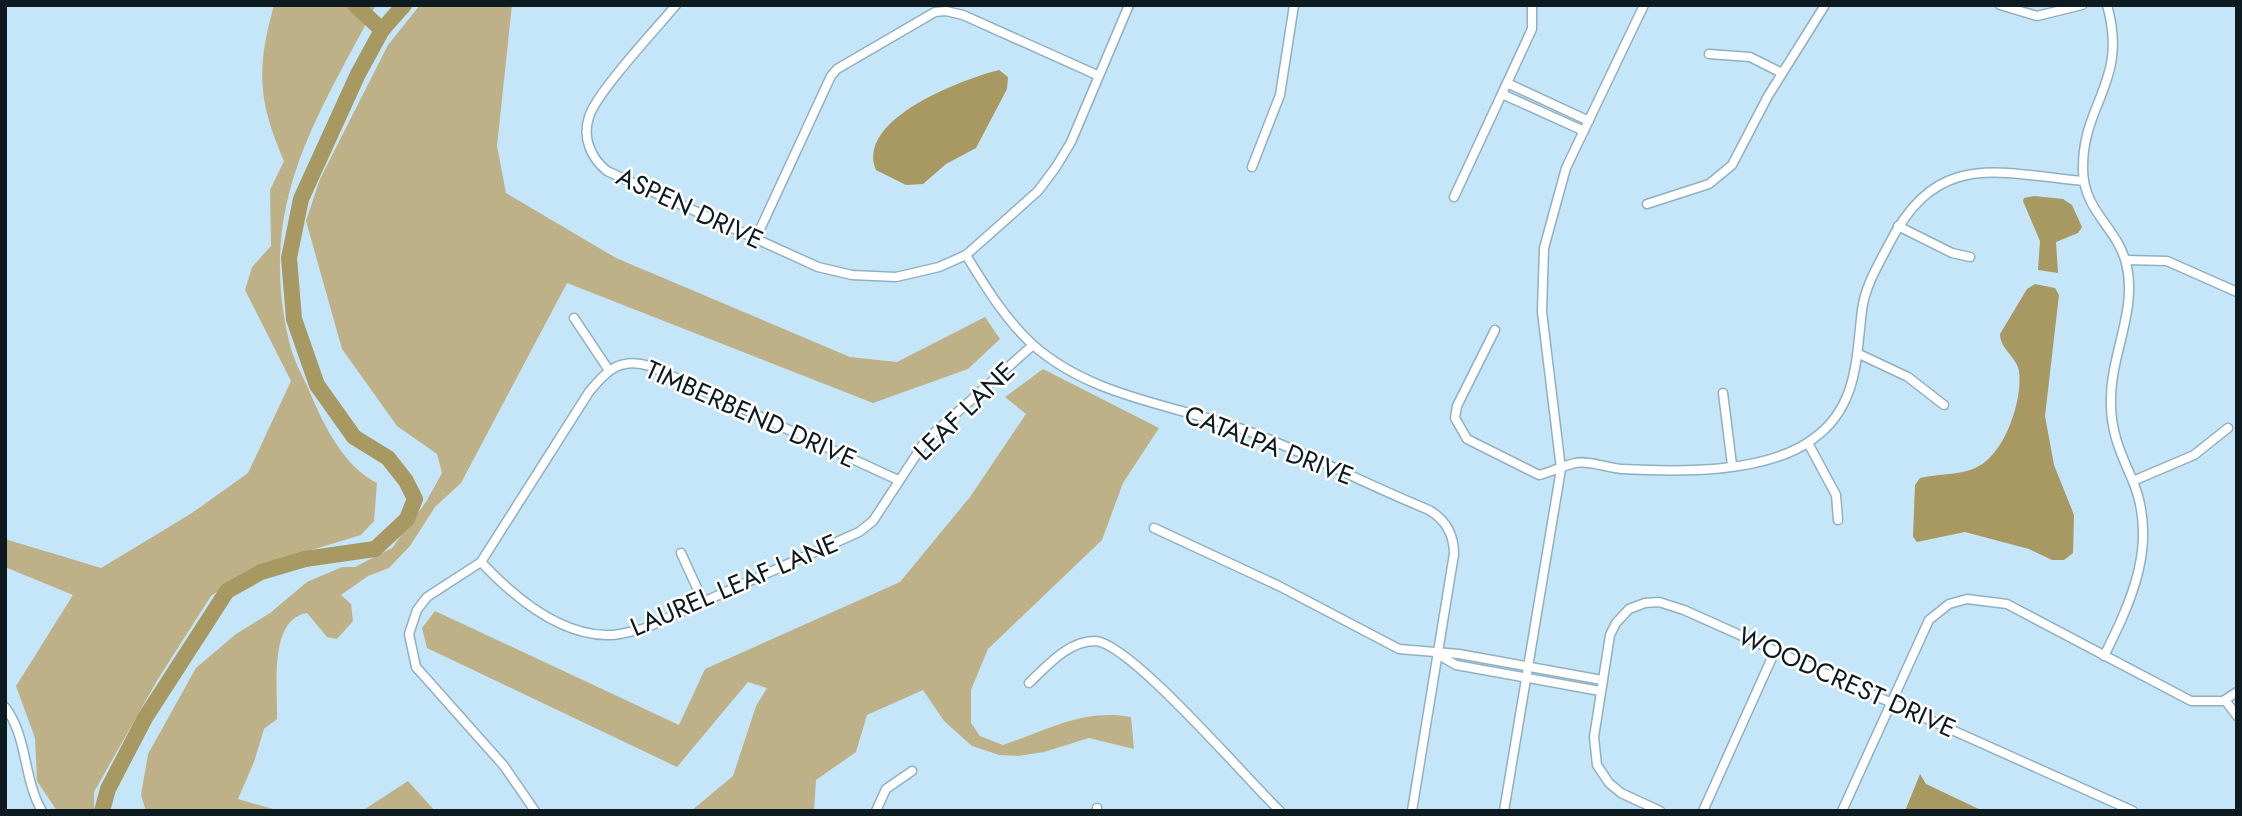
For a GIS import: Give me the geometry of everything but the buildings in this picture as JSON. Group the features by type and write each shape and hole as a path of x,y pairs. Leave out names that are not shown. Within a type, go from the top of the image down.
{"street":[{"name":"ASPEN DRIVE","path":"676,5 592,110 587,132 589,147 607,171 818,267 867,277 918,273 966,255"},
{"path":"966,255 1038,191 1056,167 1071,142 1097,75 1129,5"},
{"path":"1252,167 1280,95 1294,5"},
{"path":"1454,197 1534,23 1532,5"},
{"path":"1504,811 1561,469 1542,312 1542,267 1559,188 1644,5"},
{"path":"1647,204 1709,184 1725,172 1738,156 1782,73 1825,5"},
{"path":"2000,5 2037,16 2082,5"},
{"path":"2104,656 2130,604 2141,568 2142,527 2133,481 2119,454 2111,407 2113,371 2130,294 2126,260 2093,210 2083,181 2083,161 2088,135 2113,63 2113,28 2107,5"},
{"path":"756,238 831,76 872,47 935,12 963,15 1097,75"},
{"path":"1709,54 1750,57 1782,73"},
{"path":"1507,83 1589,121"},
{"path":"1502,94 1584,131"},
{"path":"1495,330 1457,406 1457,424 1467,439 1478,446 1539,475 1577,463 1653,471 1732,465 1776,458 1808,443 1843,407 1854,379 1859,354 1865,295 1898,226 1926,192 1966,174 1987,172 2083,181"},
{"path":"1898,226 1952,253 1970,257"},
{"name":"CATALPA DRIVE","path":"966,255 995,301 1033,345 1072,371 1117,393 1207,416 1256,434 1435,514 1450,530 1454,554 1412,811"},
{"path":"2126,260 2167,261 2237,292"},
{"path":"574,318 608,369"},
{"name":"LEAF LANE","path":"898,480 926,440 1033,345"},
{"path":"1859,354 1908,377 1944,405"},
{"name":"TIMBERBEND DRIVE","path":"481,562 589,392 608,369 624,363 650,366 898,480"},
{"path":"1723,393 1732,465"},
{"path":"2133,481 2194,455 2228,428"},
{"path":"1808,443 1836,495 1838,520"},
{"name":"LAUREL LEAF LANE","path":"481,562 508,590 529,606 586,633 608,635 643,629 859,532 873,522 898,480"},
{"path":"1154,528 1279,586 1399,649 1459,654 1602,680"},
{"path":"681,552 703,601"},
{"path":"481,562 421,603 411,626 410,651 416,667 504,766 535,811"},
{"path":"1842,811 1929,620 1949,604 1967,599 1987,599 2016,608 2181,697 2204,703 2225,700 2237,692"},
{"name":"WOODCREST DRIVE","path":"1660,811 1616,790 1597,765 1593,747 1610,635 1616,623 1629,609 1644,603 1670,604 2133,811"},
{"path":"1029,683 1073,646 1095,641 1106,643 1145,673 1280,811"},
{"path":"1703,811 1775,651"},
{"path":"1437,654 1456,665 1600,691"},
{"path":"2225,700 2237,716"},
{"path":"5,707 19,736 33,796 42,811"},
{"path":"876,811 886,789 912,771"}],"shaded area":[{"path":"274,5 376,5 313,126 286,205 281,247 281,292 293,355 337,445 355,467 377,483 374,521 361,535 252,568 211,596 158,679 94,792 94,811 57,811 37,781 35,738 16,686 73,595 5,567 5,539 101,568 192,513 248,473 291,381 245,290 252,267 271,246 270,190 284,161 269,120 262,84 264,48"},
{"path":"420,5 512,5 497,146 506,193 616,258 850,357 897,362 985,317 1000,339 968,369 873,403 567,283 461,483 435,507 410,546 389,568 368,576 341,595 351,604 353,621 337,639 327,637 307,613 295,618 286,628 278,657 277,719 264,729 254,762 238,799 280,811 146,811 141,795 148,754 196,668 236,634 270,613 307,582 342,567 355,567 392,548 426,502 442,473 437,454 397,426 342,349 306,221 320,179 388,45"},
{"path":"999,70 1008,77 1007,89 976,148 946,164 923,184 906,185 876,170 874,151 881,134 896,118 939,92"},
{"path":"2034,196 2063,199 2072,205 2082,227 2078,233 2056,242 2058,273 2038,270 2040,241 2023,201 2024,198"},
{"path":"2035,284 2055,288 2059,295 2045,416 2054,465 2074,515 2073,553 2064,560 2052,560 2029,549 1965,532 1917,542 1913,537 1915,485 1920,478 1967,471 1984,463 1994,453 2009,427 2018,397 2019,371 2000,334 2027,289"},
{"path":"1043,369 1159,428 1123,483 1102,540 988,649 971,690 971,723 980,736 1003,745 1081,718 1097,715 1131,717 1134,749 1089,738 1044,752 1018,756 999,755 972,746 944,721 923,690 867,715 856,752 816,780 814,811 691,811 733,776 756,706 767,688 748,682 677,767 427,648 422,628 435,611 679,725 705,669 900,582 970,497 1026,414 1005,397"},
{"path":"1920,774 1926,784 1983,811 1905,811"},
{"path":"408,781 435,811 362,811"}],"waterway":[{"path":"355,5 382,30"},
{"path":"102,811 108,789 145,718 227,591 261,572 305,559 375,549 407,519 415,499 406,481 388,458 354,437 317,385 294,319 289,258 301,199 358,74 382,30 404,5"}]}
